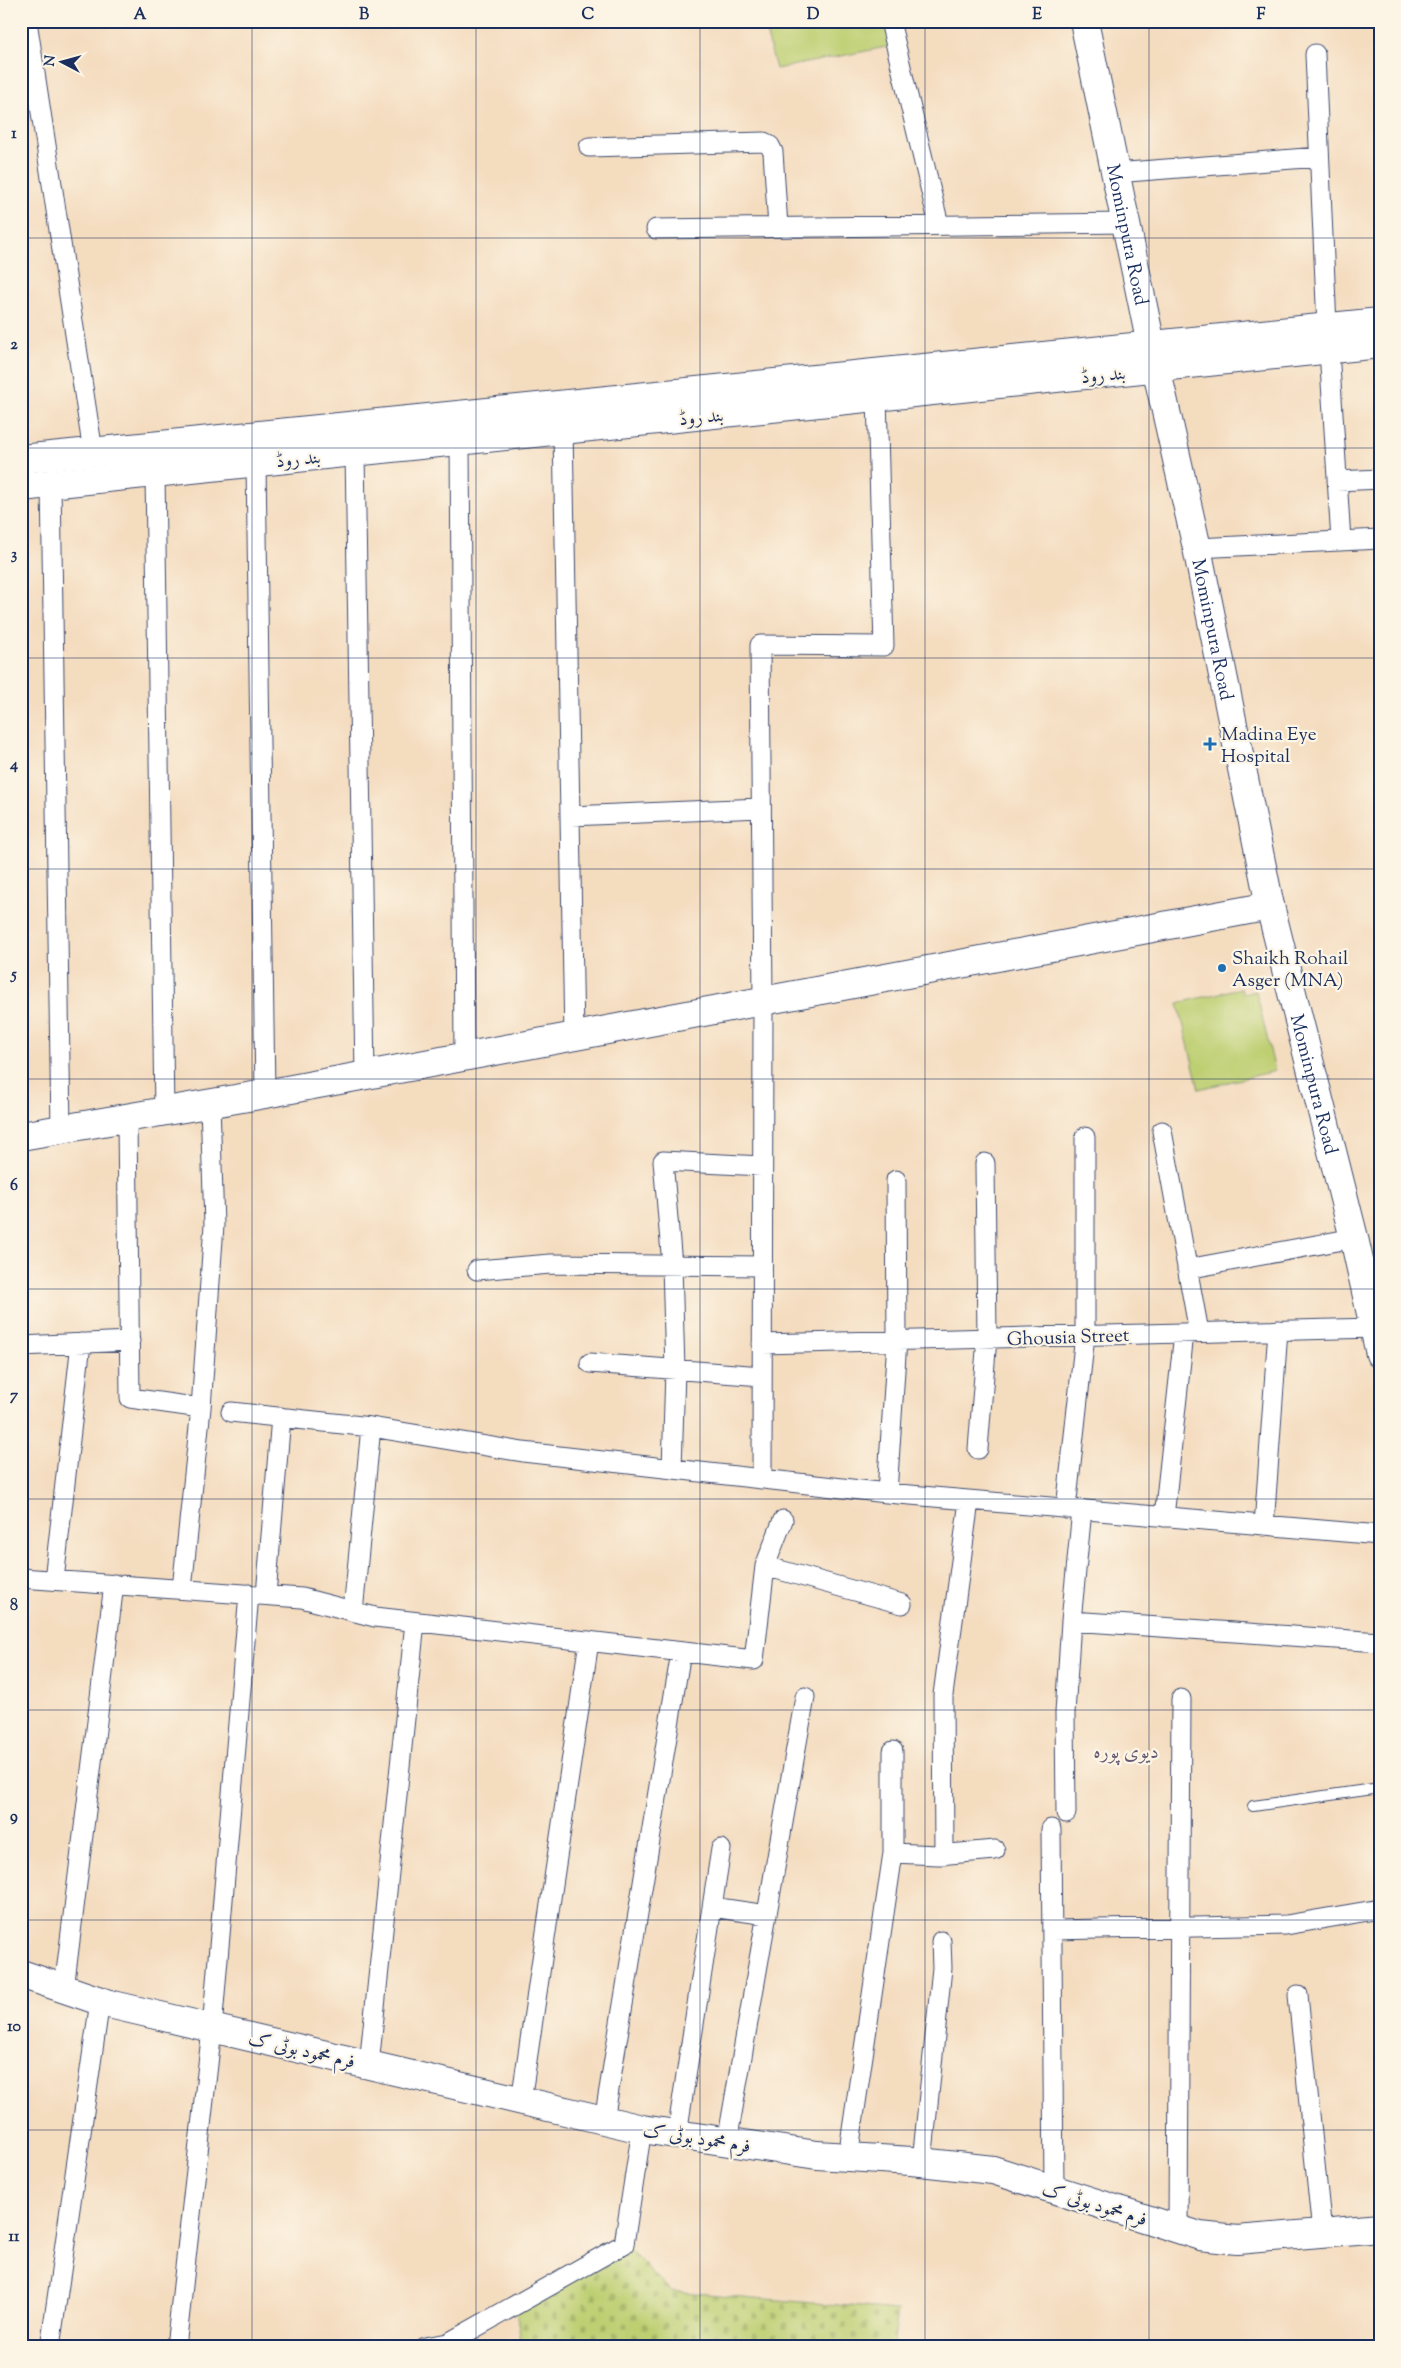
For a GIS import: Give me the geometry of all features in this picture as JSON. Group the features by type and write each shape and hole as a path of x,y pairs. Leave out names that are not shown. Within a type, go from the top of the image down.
{"street":[{"path":"27,21 93,452"},
{"path":"890,21 939,225"},
{"name":"Mominpura Road","path":"1084,21 1154,356 1197,548 1270,906 1354,1238 1377,1341"},
{"path":"1315,54 1328,338 1341,541"},
{"path":"589,147 764,142 770,146 773,152 778,227"},
{"path":"1115,173 1319,157"},
{"path":"656,229 1126,223"},
{"name":"بند روڈ","path":"21,459 1154,356 1328,338 1380,322"},
{"name":"بند روڈ","path":"1328,338 1380,344"},
{"name":"بند روڈ","path":"21,487 877,397 1154,356"},
{"path":"762,1479 763,1001 760,645 884,646 877,397"},
{"path":"563,430 574,1037"},
{"path":"460,441 464,1057"},
{"path":"355,452 365,1075"},
{"path":"256,462 265,1094"},
{"path":"155,473 164,1112"},
{"path":"1337,481 1380,479"},
{"path":"51,484 61,1130"},
{"path":"1197,548 1380,539"},
{"path":"570,816 761,808"},
{"path":"21,1136 265,1094 1270,906"},
{"path":"182,1589 202,1408 214,1225 210,1104"},
{"path":"127,1118 130,1398 202,1408"},
{"path":"1162,1131 1188,1269 1191,1332 1164,1517"},
{"path":"1066,1813 1065,1713 1071,1621 1074,1510 1085,1335 1085,1137"},
{"path":"672,1469 675,1370 672,1265 663,1162 762,1166"},
{"path":"978,1449 987,1338 985,1163"},
{"path":"887,1494 897,1340 896,1180"},
{"path":"1188,1269 1354,1238"},
{"path":"477,1270 551,1264 762,1266"},
{"path":"1264,1526 1278,1330"},
{"name":"Ghousia Street","path":"762,1344 1278,1330 1377,1341"},
{"path":"21,1346 130,1341"},
{"path":"54,1580 81,1343"},
{"path":"590,1364 762,1376"},
{"path":"231,1412 371,1427 523,1452 887,1494 1380,1535"},
{"path":"176,2347 212,2028 257,1595 281,1417"},
{"path":"353,1612 371,1427"},
{"path":"944,1855 943,1695 969,1501"},
{"path":"21,1578 302,1598 375,1618 754,1660 765,1566 783,1520"},
{"path":"765,1566 902,1604"},
{"path":"64,1989 114,1584"},
{"path":"1071,1621 1380,1642"},
{"path":"369,2065 415,1622"},
{"path":"521,2101 589,1642"},
{"path":"604,2120 682,1652"},
{"path":"727,2142 805,1697"},
{"path":"1178,2228 1181,1698"},
{"path":"848,2157 893,1853 893,1751"},
{"path":"1051,1829 1054,2190"},
{"path":"676,2134 721,1849"},
{"path":"893,1853 944,1855 995,1850"},
{"path":"712,1907 767,1915"},
{"path":"1052,1930 1286,1925 1380,1909"},
{"path":"922,2162 942,1968 941,1941"},
{"name":"فرم محمود بوٹی ک","path":"21,1974 100,2001 642,2129 817,2155 922,2162 993,2170 1200,2236 1237,2240 1380,2228"},
{"path":"1298,1995 1322,2233"},
{"path":"50,2347 100,2001"},
{"path":"425,2347 448,2343 624,2244 642,2129"}],"lane":[{"path":"1253,1806 1380,1788"}],"green space":[{"path":"763,21 890,21 896,45 776,69"},
{"path":"1241,988 1243,994 1256,991 1275,1071 1199,1089 1178,1003"},
{"path":"624,2244 671,2291 898,2310 893,2347 522,2347 515,2305"}],"place":[{"name":"Madina Eye Hospital","path":"1210,744"},
{"name":"Shaikh Rohail Asger (MNA)","path":"1222,968"}],"district":[{"name":"دیوی پورہ","path":"1126,1751"}]}
